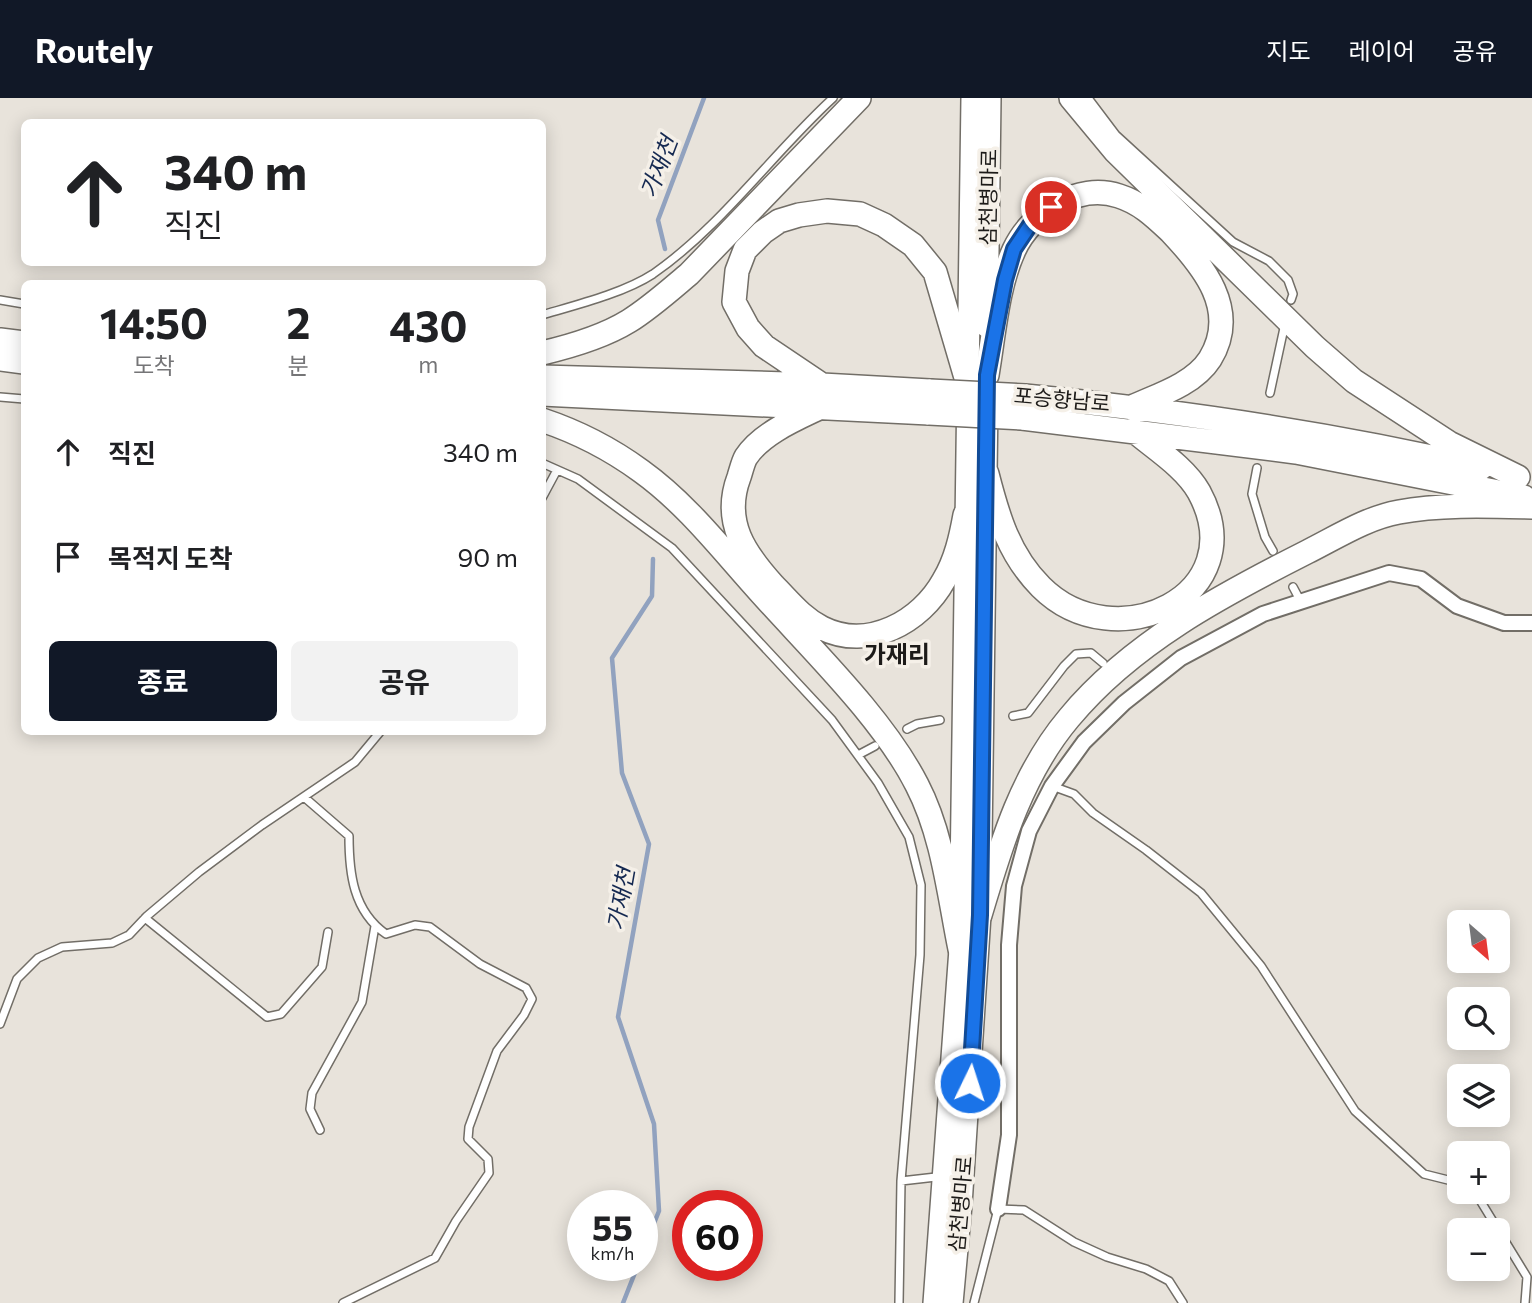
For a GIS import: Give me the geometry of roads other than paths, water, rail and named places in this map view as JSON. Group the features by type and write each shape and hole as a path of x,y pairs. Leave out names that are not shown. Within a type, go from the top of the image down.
{"highway":[{"path":"546,352 599,336 629,321 660,298 697,266 859,98"},
{"path":"1071,98 1115,151 1315,347 1354,381 1449,443 1525,479"},
{"path":"977,378 1014,249 1032,222 1051,207 1069,199 1086,194 1116,195 1151,212 1196,258 1210,279 1221,319 1218,338 1210,359 1178,386 1134,407"},
{"path":"965,515 958,548 944,581 913,616 892,629 859,636 823,628 802,615 755,565 746,551 733,515 733,492 746,457 775,430 821,396 764,346 748,328 734,302 737,271 745,250 779,221 827,211 860,214 884,225 912,245 935,272 977,378"},
{"path":"0,340 21,343"},
{"path":"0,359 21,362"},
{"name":"포승향남로","path":"546,377 1024,407 1134,407 1302,432 1525,479"},
{"name":"포승향남로","path":"546,394 821,396"},
{"name":"포승향남로","path":"1024,407 1133,430 1296,452 1532,499"},
{"path":"546,422 605,446 672,496 701,525 895,748 917,785 930,814 960,949"},
{"path":"987,474 999,523 1013,551 1043,589 1059,601 1095,616 1120,620 1143,617 1167,608 1185,596 1198,580 1209,558 1212,534 1208,512 1198,489 1181,470 1133,430"},
{"path":"980,915 1017,800 1041,758 1068,718 1106,678 1168,630 1255,579 1368,521 1400,512 1476,506 1532,508"}],"main road":[{"name":"삼천병마로","path":"952,1303 980,915 987,474 977,378 972,98"},
{"name":"삼천병마로","path":"934,1303 960,949 965,515 977,378 990,98"}],"street":[{"path":"998,1209 996,1181 1009,1135 1009,944 1014,886 1029,831 1052,786 1084,742 1139,688 1181,657 1263,614 1390,573 1421,579 1457,606 1504,623 1532,623"}],"lane":[{"path":"546,313 594,300 651,275 700,236 832,98"},
{"path":"1088,98 1116,135 1233,242 1269,261 1287,280 1293,294 1291,300"},
{"path":"0,300 21,304"},
{"path":"1270,393 1284,328"},
{"path":"0,397 21,399"},
{"path":"546,465 578,479 672,548 832,720 878,783 909,837 921,885 919,968 901,1181 899,1303"},
{"path":"1256,468 1252,494 1265,537 1273,551"},
{"path":"546,491 557,470"},
{"path":"1293,587 1301,602"},
{"path":"1013,716 1028,713 1076,654 1091,653 1103,663"},
{"path":"907,729 917,724 940,720"},
{"path":"0,1024 17,979 38,958 62,947 112,943 129,935 199,872 262,825 355,762 378,735"},
{"path":"858,755 875,746"},
{"path":"1052,786 1074,794 1093,813 1201,894 1261,966 1355,1111 1424,1174 1447,1180"},
{"path":"304,797 349,836 352,883 360,905 375,926 386,934 415,925 430,927 480,964 526,988 533,999 497,1051 468,1127 468,1139 488,1159 489,1172 435,1258 343,1303"},
{"path":"145,918 267,1017 281,1014 321,967 328,932"},
{"path":"320,1130 310,1110 312,1093 362,1002 375,926"},
{"path":"901,1181 936,1177"},
{"path":"1482,1204 1527,1277 1524,1303"},
{"path":"974,1303 998,1209 1024,1210 1074,1242 1107,1257 1146,1269 1169,1281 1184,1303"}],"waterway":[{"name":"가재천","path":"665,249 658,220 704,98"},
{"name":"가재천","path":"653,559 652,596 612,658 622,773 649,844 618,1017 654,1124 658,1190"},
{"name":"가재천","path":"658,1194 658,1213"},
{"name":"가재천","path":"623,1303 632,1281"}],"district":[{"name":"가재리","path":"897,655"}]}
